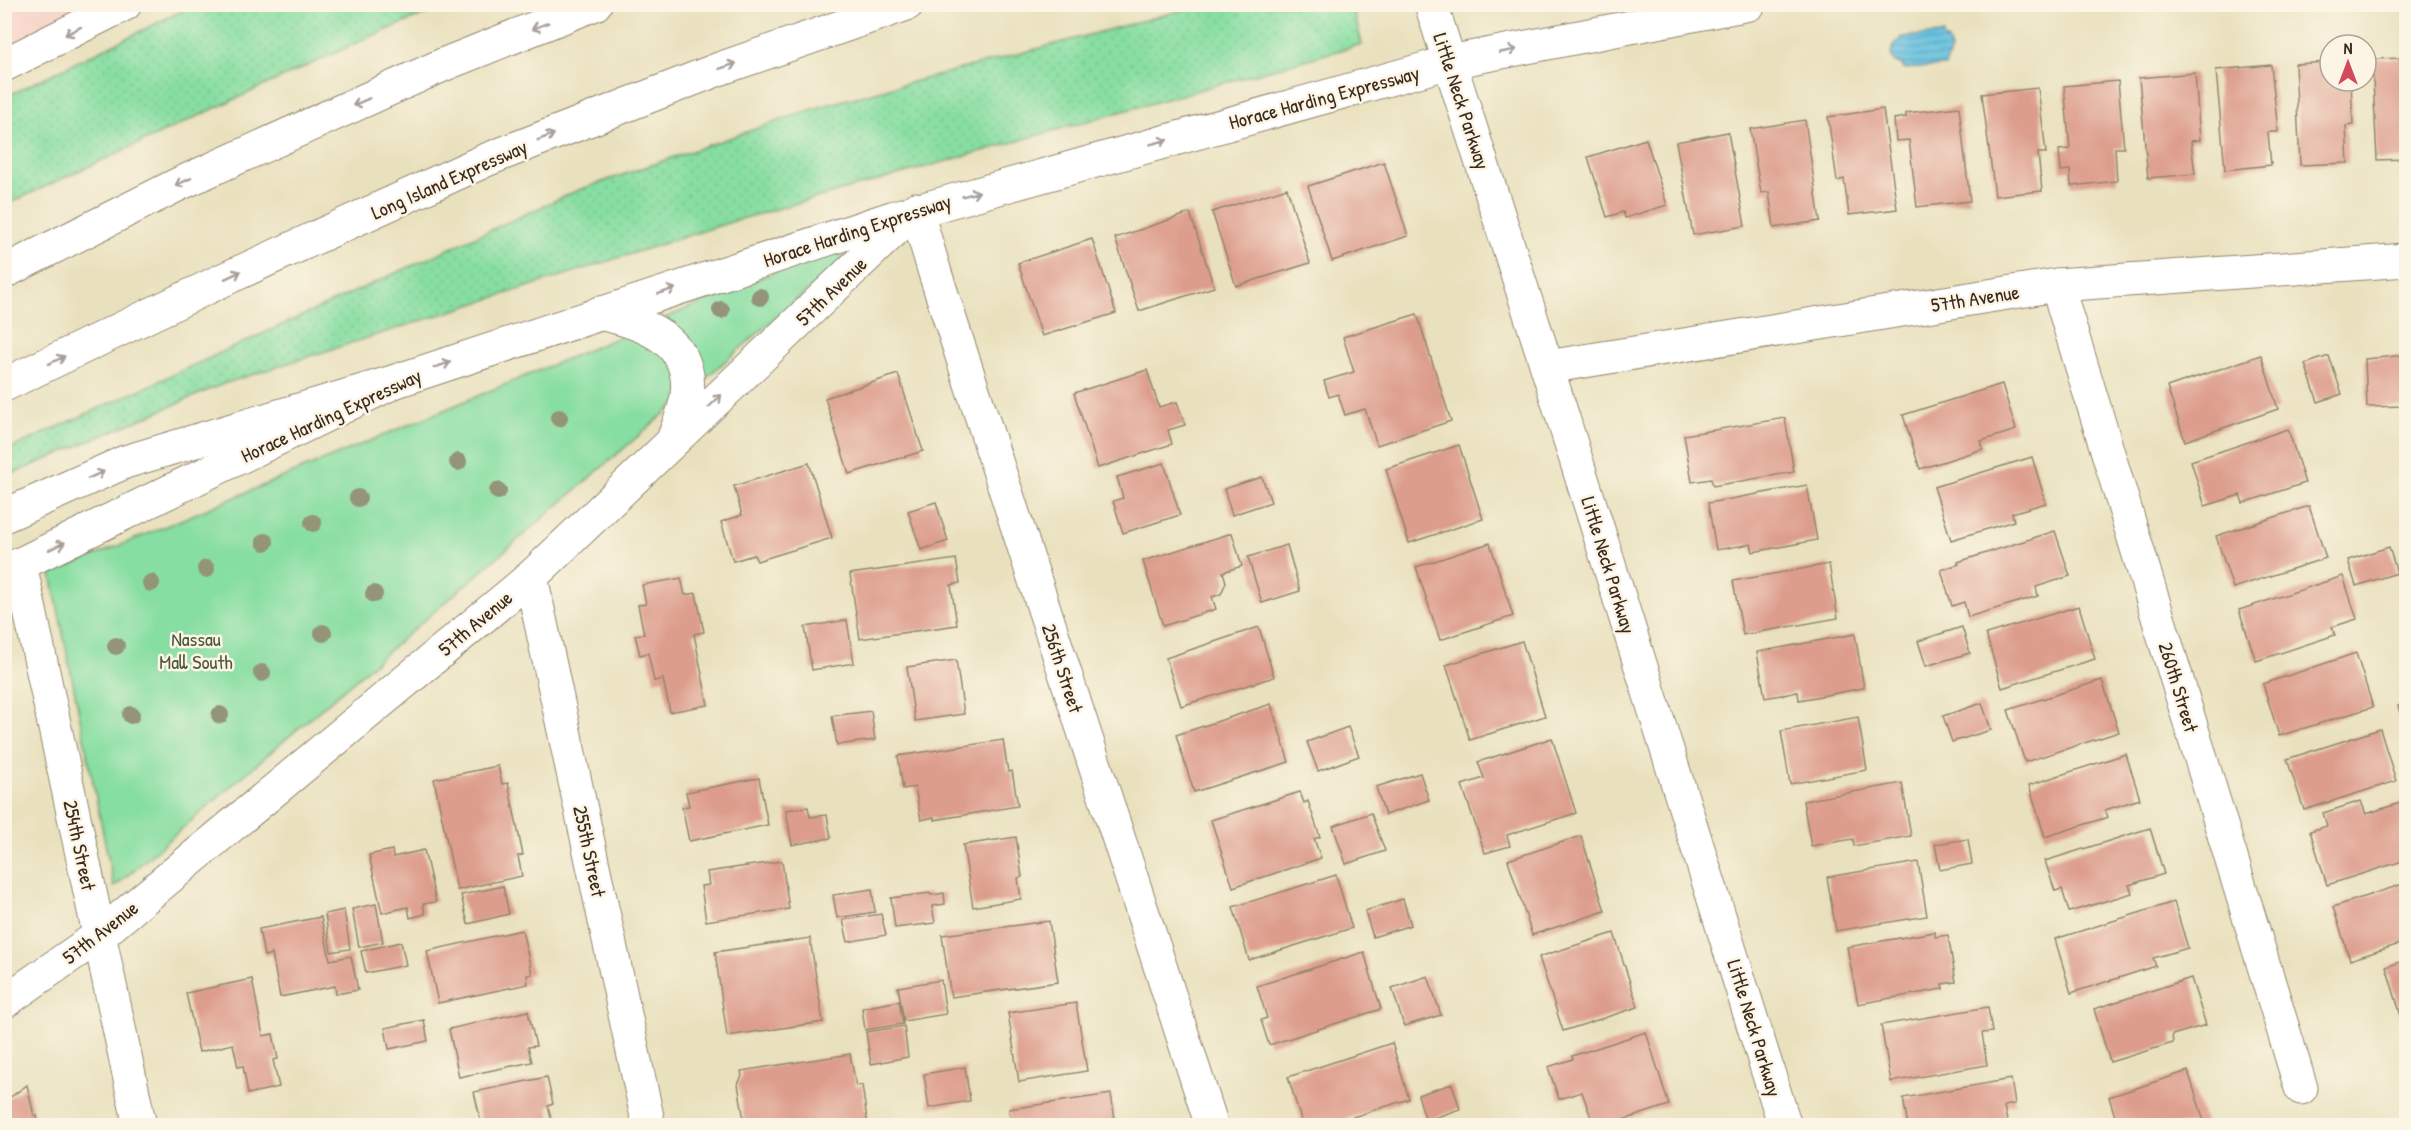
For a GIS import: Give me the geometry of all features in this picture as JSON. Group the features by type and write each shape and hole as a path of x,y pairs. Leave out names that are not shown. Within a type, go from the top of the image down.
{"main road":[{"path":"4,65 125,4"},
{"path":"4,272 211,169 445,64 595,4"},
{"name":"Long Island Expressway","path":"4,385 225,279 486,160 719,69 907,4"},
{"name":"Little Neck Parkway","path":"1431,4 1785,1125"},
{"name":"Horace Harding Expressway","path":"12,568 396,381 916,210 1450,62 1749,4"},
{"name":"57th Avenue","path":"4,1002 100,935 531,577 916,210"},
{"name":"256th Street","path":"916,210 938,284 1212,1125"},
{"name":"57th Avenue","path":"1547,367 2057,285 2406,260"},
{"name":"260th Street","path":"2057,285 2301,1088"},
{"path":"599,313 624,318 647,327 665,338 680,354 687,373 687,395 673,442"},
{"path":"4,516 125,462 396,381"},
{"name":"254th Street","path":"12,568 100,935 140,1125"},
{"name":"255th Street","path":"531,577 649,1125"}],"shaded area":[{"path":"5,5 125,5 5,65"}],"green space":[{"path":"194,5 448,5 372,36 5,205 5,97"},
{"path":"1201,5 1352,5 1362,44 734,221 223,384 5,477 5,451 576,191 819,107"},
{"name":"Nassau Mall South","path":"837,246 843,260 114,887 51,574"}],"water":[{"path":"1943,34 1951,50 1945,66 1903,69 1903,65 1894,62 1891,54 1893,46 1901,40 1901,37"}],"building":[{"path":"2406,58 2406,159 2377,160 2374,93 2378,93 2378,59"},
{"path":"2318,63 2318,93 2352,93 2353,125 2346,126 2348,163 2300,165 2295,64"},
{"path":"2271,65 2278,132 2268,132 2271,165 2225,170 2216,70"},
{"path":"2195,73 2200,140 2191,141 2195,174 2148,178 2139,78"},
{"path":"2118,81 2124,148 2115,148 2117,181 2071,186 2070,170 2061,171 2059,150 2070,149 2064,86"},
{"path":"2038,88 2046,153 2038,153 2042,191 1995,196 1982,94"},
{"path":"1959,107 1970,201 1917,207 1909,140 1896,141 1894,119 1906,117 1906,113"},
{"path":"1883,109 1897,209 1849,215 1844,179 1837,181 1828,117"},
{"path":"1805,120 1820,221 1774,228 1769,192 1761,193 1750,129"},
{"path":"1728,132 1745,226 1693,235 1676,142"},
{"path":"1646,139 1667,205 1625,218 1623,212 1607,217 1588,157"},
{"path":"1384,162 1408,236 1332,261 1308,186"},
{"path":"1287,188 1310,263 1236,286 1212,212"},
{"path":"1190,213 1214,287 1139,311 1115,238"},
{"path":"1092,239 1116,313 1042,336 1018,263"},
{"path":"1417,314 1451,421 1377,445 1365,409 1345,415 1338,394 1329,397 1324,381 1354,372 1343,337"},
{"path":"2261,355 2278,409 2185,441 2167,387"},
{"path":"2406,355 2406,406 2367,407 2365,359"},
{"path":"2329,356 2342,394 2318,402 2305,364"},
{"path":"1147,370 1159,407 1177,402 1185,425 1168,430 1172,444 1098,468 1074,393"},
{"path":"898,374 923,451 849,474 825,398"},
{"path":"2002,384 2016,430 1981,441 1983,449 1920,469 1903,415"},
{"path":"1785,418 1794,472 1713,486 1711,479 1692,482 1684,435"},
{"path":"2288,429 2305,483 2243,503 2240,495 2205,506 2191,461"},
{"path":"1459,445 1483,519 1409,543 1386,469"},
{"path":"2406,450 2406,469 2401,452"},
{"path":"2032,457 2046,503 2012,513 2014,521 1951,540 1934,487"},
{"path":"809,463 832,538 757,561 754,555 733,561 721,522 742,515 734,486"},
{"path":"1164,463 1180,515 1123,533 1113,501 1123,498 1117,477"},
{"path":"1262,477 1271,502 1232,515 1224,489"},
{"path":"1807,485 1817,540 1753,552 1751,544 1716,550 1708,503"},
{"path":"936,502 948,541 921,550 908,511"},
{"path":"2309,506 2326,558 2233,588 2216,536"},
{"path":"2055,531 2070,576 2036,587 2038,596 1968,617 1964,602 1952,606 1941,570 1959,564 1958,562"},
{"path":"1232,533 1242,566 1223,572 1226,582 1221,594 1212,597 1216,609 1163,626 1143,561"},
{"path":"1490,543 1513,616 1440,640 1416,567"},
{"path":"1287,545 1300,591 1262,603 1248,557"},
{"path":"2389,547 2397,573 2356,586 2348,560"},
{"path":"956,559 960,583 951,585 957,625 860,639 850,574"},
{"path":"1829,564 1838,618 1743,635 1733,581"},
{"path":"2343,576 2357,619 2332,627 2335,635 2256,661 2239,610"},
{"path":"681,578 685,595 696,593 704,632 694,634 708,705 670,712 663,679 654,681 648,653 640,655 635,635 644,634 638,605 646,604 642,585"},
{"path":"2079,606 2095,659 2002,688 1986,634"},
{"path":"847,620 854,663 812,670 805,627"},
{"path":"1259,627 1274,677 1181,706 1166,658"},
{"path":"1962,627 1970,653 1926,666 1918,641"},
{"path":"1855,634 1864,688 1799,700 1798,692 1765,698 1757,652"},
{"path":"1522,641 1545,716 1470,740 1446,665"},
{"path":"2356,653 2373,707 2279,736 2263,684"},
{"path":"956,660 964,714 915,721 907,667"},
{"path":"2102,680 2119,732 2025,762 2008,710"},
{"path":"1982,703 1991,730 1952,742 1943,716"},
{"path":"1271,704 1289,762 1194,792 1176,735"},
{"path":"2406,704 2406,731 2398,706"},
{"path":"871,711 875,740 837,745 832,716"},
{"path":"1858,717 1867,770 1790,784 1781,731"},
{"path":"1348,727 1359,756 1318,771 1307,742"},
{"path":"2380,729 2396,781 2304,810 2287,759"},
{"path":"1552,738 1576,813 1507,835 1510,846 1485,853 1462,785 1484,778 1478,762"},
{"path":"1003,740 1008,772 1012,771 1018,806 934,820 934,817 921,820 915,787 903,789 898,756"},
{"path":"2126,754 2140,799 2105,810 2108,817 2045,837 2029,785"},
{"path":"498,766 502,784 508,783 523,855 518,856 522,876 457,890 434,779"},
{"path":"1420,773 1429,800 1385,815 1376,787"},
{"path":"759,778 768,825 689,841 682,807 689,806 686,792"},
{"path":"1902,783 1911,836 1854,846 1853,839 1811,846 1803,801"},
{"path":"1300,792 1304,803 1308,801 1320,837 1314,839 1321,858 1233,887 1211,820"},
{"path":"2361,801 2366,814 2403,802 2406,813 2406,860 2327,885 2310,831 2327,826 2323,813"},
{"path":"808,807 810,817 827,815 831,838 792,845 786,810"},
{"path":"1371,813 1385,851 1346,864 1333,826"},
{"path":"2150,828 2164,874 2129,885 2132,893 2069,912 2062,889 2055,891 2045,861"},
{"path":"1581,836 1605,911 1532,935 1508,860"},
{"path":"1016,837 1022,877 1018,878 1021,899 973,907 963,845"},
{"path":"1968,839 1972,864 1940,870 1935,844"},
{"path":"392,850 393,857 424,850 436,902 423,904 425,914 410,918 408,907 382,913 369,855"},
{"path":"782,861 789,909 706,921 701,886 709,885 707,872"},
{"path":"1918,862 1927,916 1836,931 1827,877"},
{"path":"1336,875 1352,928 1249,960 1233,907"},
{"path":"2406,883 2406,942 2350,960 2333,907"},
{"path":"503,886 509,914 468,924 461,895"},
{"path":"872,889 875,912 837,918 833,895"},
{"path":"930,893 931,895 944,893 945,904 932,906 935,923 895,928 891,898"},
{"path":"1403,899 1411,925 1373,937 1365,911"},
{"path":"2174,902 2188,948 2153,958 2156,966 2071,993 2055,939"},
{"path":"376,904 383,942 359,947 352,909"},
{"path":"344,910 350,949 331,952 325,914"},
{"path":"881,914 886,935 848,942 843,920"},
{"path":"321,917 330,960 351,956 358,990 336,994 335,986 280,997 272,954 264,956 259,929"},
{"path":"1049,921 1058,982 951,997 942,935"},
{"path":"522,930 532,974 527,975 528,984 438,1003 427,951"},
{"path":"1935,932 1935,937 1948,935 1956,982 1942,984 1943,989 1858,1004 1847,947"},
{"path":"1614,933 1638,1007 1563,1031 1539,957"},
{"path":"810,938 823,1022 727,1036 715,952"},
{"path":"401,942 406,965 366,973 361,951"},
{"path":"1364,952 1381,1009 1269,1045 1261,1020 1267,1018 1257,986"},
{"path":"2406,960 2406,1018 2402,1019 2386,967"},
{"path":"1428,976 1441,1015 1404,1026 1392,988"},
{"path":"2191,978 2206,1025 2172,1035 2173,1043 2110,1062 2094,1009"},
{"path":"252,979 263,1036 273,1034 278,1059 273,1060 279,1087 248,1094 243,1066 238,1067 233,1044 199,1052 186,993"},
{"path":"941,980 946,1014 904,1021 898,987"},
{"path":"899,1001 903,1024 865,1030 862,1008"},
{"path":"1076,1003 1087,1071 1019,1082 1008,1013"},
{"path":"1988,1007 1992,1032 1982,1033 1987,1065 1891,1082 1881,1025"},
{"path":"528,1011 536,1046 528,1047 532,1062 459,1077 449,1029"},
{"path":"424,1020 428,1041 389,1049 385,1028"},
{"path":"904,1026 908,1057 871,1064 866,1032"},
{"path":"1646,1032 1669,1105 1605,1126 1594,1126 1582,1092 1559,1099 1548,1067 1573,1059 1572,1056"},
{"path":"1392,1043 1409,1099 1325,1126 1303,1126 1288,1077"},
{"path":"850,1054 856,1086 862,1085 868,1126 745,1126 738,1084 742,1076 741,1071"},
{"path":"965,1067 970,1101 929,1108 924,1074"},
{"path":"2188,1071 2205,1124 2118,1126 2109,1097"},
{"path":"547,1077 553,1104 548,1106 553,1126 482,1126 474,1092"},
{"path":"2011,1079 2015,1104 2004,1106 2008,1126 1908,1126 1903,1098"},
{"path":"1452,1084 1460,1109 1426,1121 1418,1095"},
{"path":"27,1085 34,1116 37,1116 39,1126 4,1126 4,1102"},
{"path":"1111,1094 1116,1126 1011,1126 1009,1109"}]}
